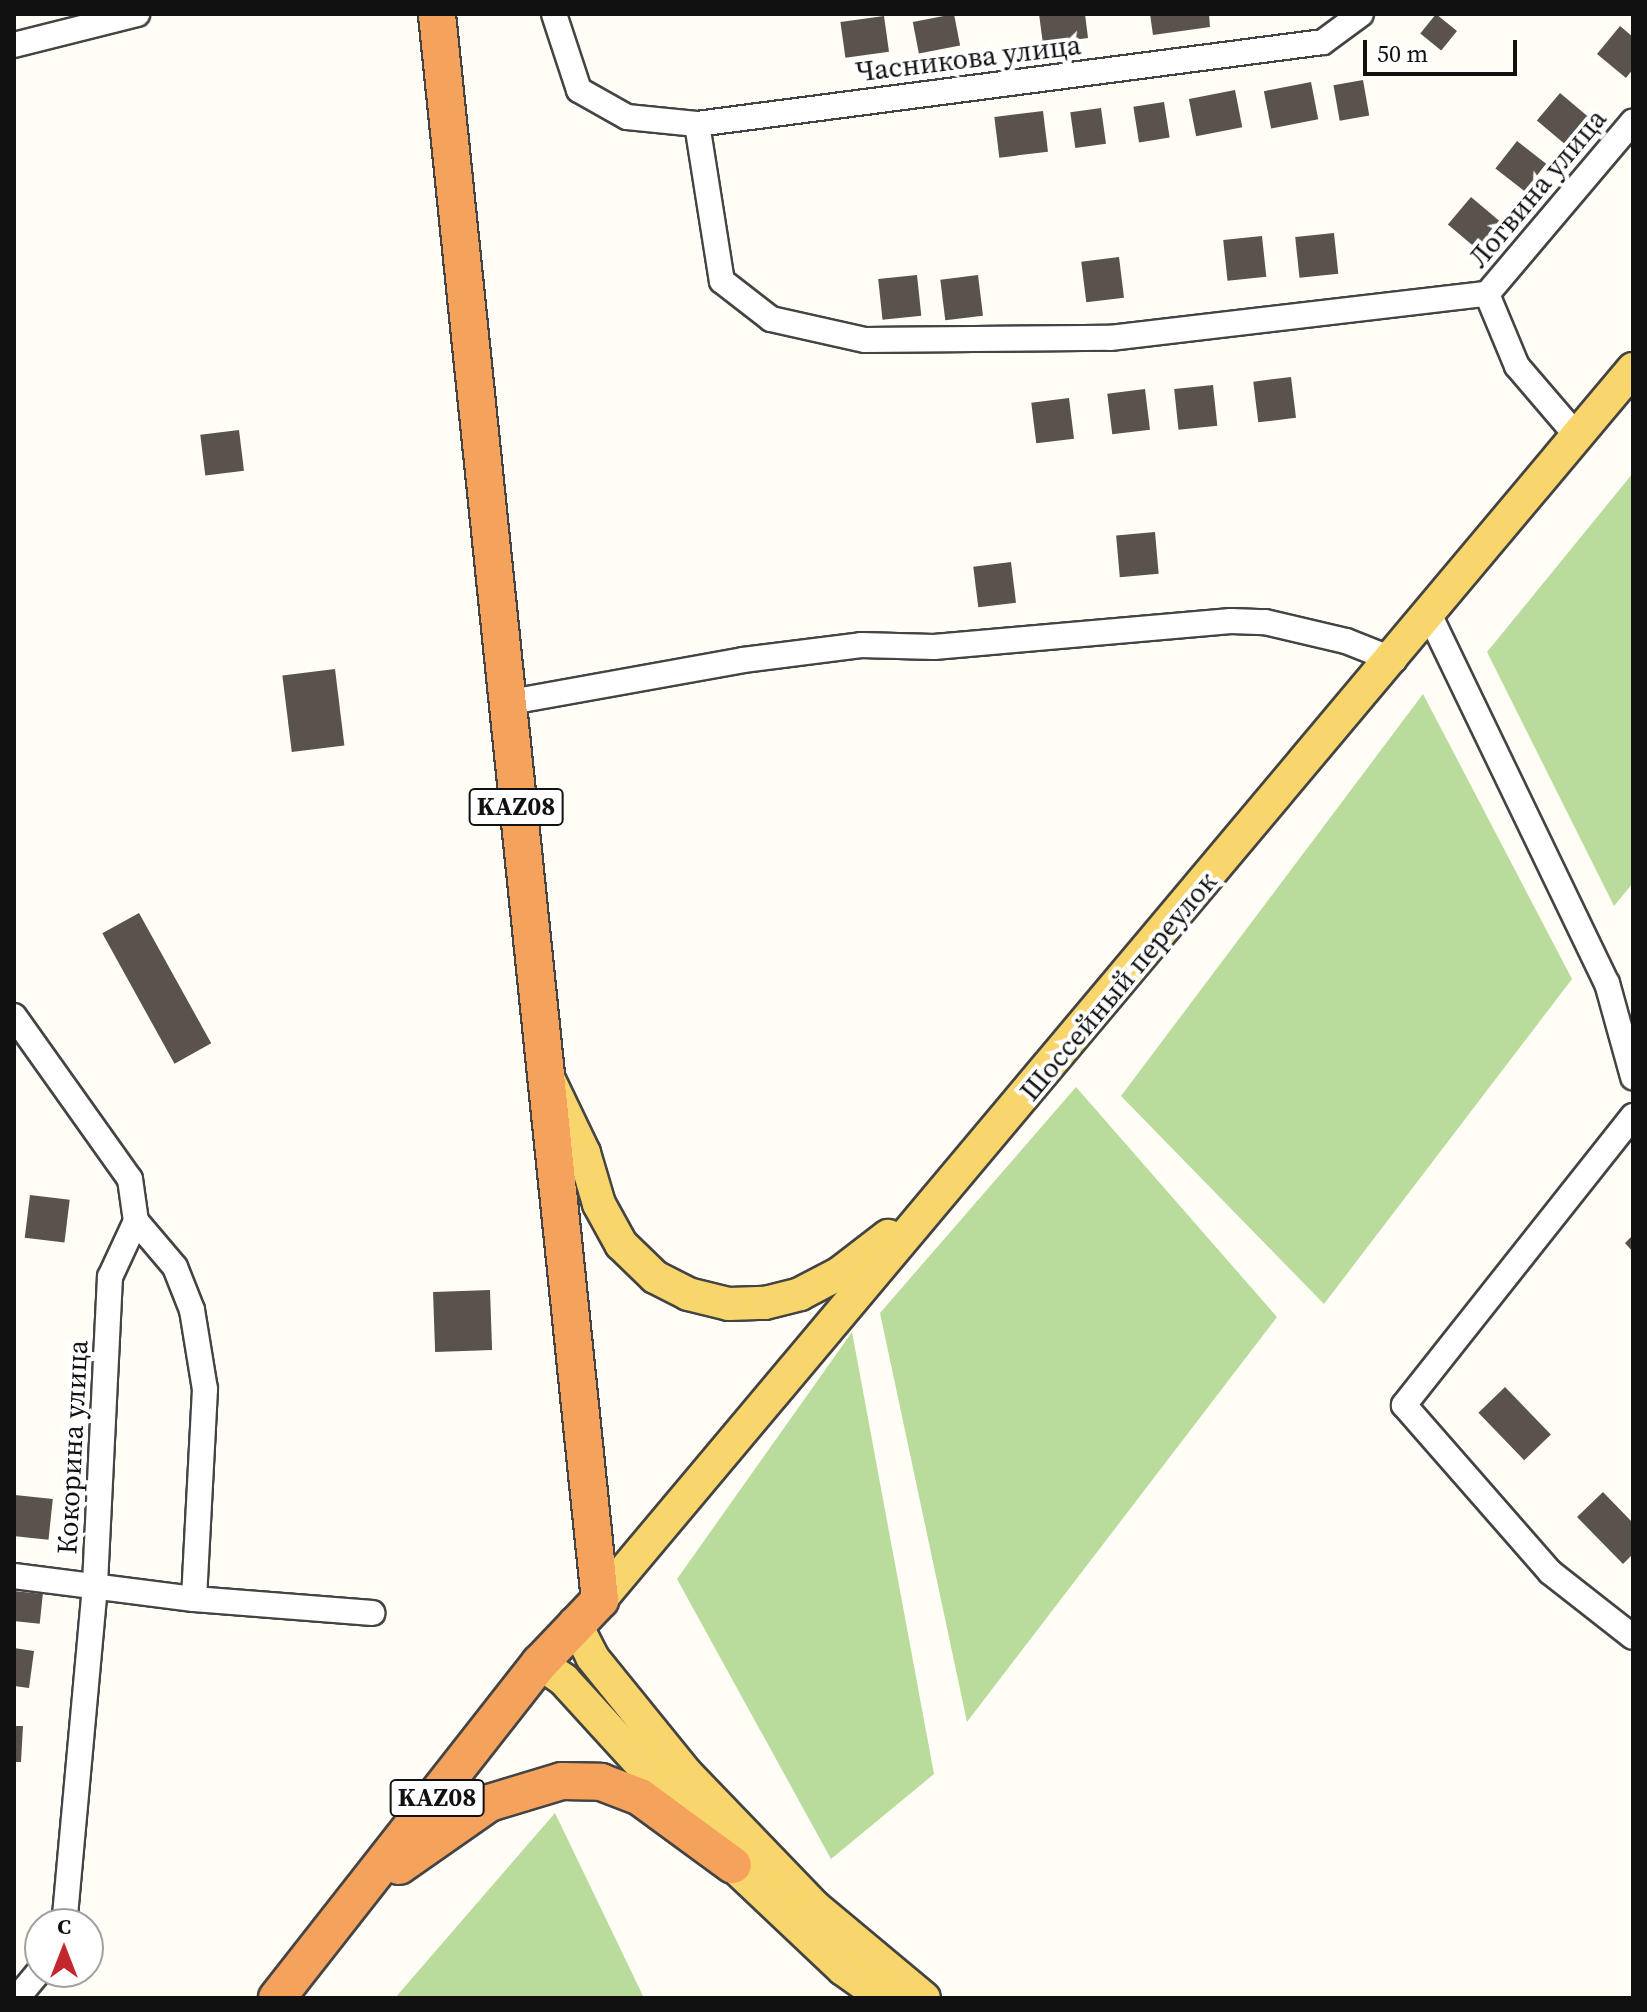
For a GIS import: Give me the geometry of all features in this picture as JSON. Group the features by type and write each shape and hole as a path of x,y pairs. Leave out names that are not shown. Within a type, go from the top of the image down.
{"highway":[{"name":"KAZ08","path":"277,1998 365,1891 540,1663 588,1611 545,1072 437,14"},
{"path":"365,1891 489,1803 562,1781 601,1782 640,1797 733,1865"}],"main road":[{"name":"Шоссейный переулок","path":"588,1611 1394,660 1633,369"},
{"path":"545,1072 584,1153 599,1204 621,1244 655,1277 688,1294 729,1304 765,1303 800,1294 840,1273 938,1198"},
{"path":"588,1611 592,1657 686,1773 815,1907 924,1998"},
{"path":"540,1663 564,1680 733,1865 843,1969 884,1998"}],"street":[{"path":"14,45 137,14"},
{"name":"Часникова улица","path":"554,14 579,90 627,117 697,124 1323,42 1361,14"},
{"name":"Логвина улица","path":"1487,294 1633,121"},
{"path":"697,124 722,281 771,319 865,340 1110,338 1487,294 1517,366 1577,436"},
{"path":"1430,616 1607,983 1633,1077"},
{"path":"505,703 743,660 861,645 934,647 1231,621 1265,622 1346,641 1394,660"},
{"path":"14,1016 130,1179 136,1221 175,1267 192,1310 205,1389 194,1599"},
{"path":"1633,1116 1404,1405 1550,1572 1633,1637"},
{"name":"Кокорина улица","path":"65,1908 95,1586 110,1277 136,1221"},
{"path":"14,1576 194,1599 372,1613"}],"green space":[{"path":"1633,473 1633,883 1614,906 1487,652"},
{"path":"1423,694 1572,979 1324,1304 1121,1096"},
{"path":"1076,1087 1277,1317 967,1722 880,1313"},
{"path":"852,1332 934,1774 831,1859 677,1579"},
{"path":"555,1813 644,1998 395,1998"}],"building":[{"path":"954,14 960,45 919,53 913,22"},
{"path":"1039,14 1085,14 1088,38 1043,44"},
{"path":"1150,14 1209,14 1210,27 1153,35"},
{"path":"1436,14 1457,31 1441,50 1420,33"},
{"path":"884,16 889,52 845,58 840,22"},
{"path":"1620,26 1633,37 1633,69 1626,78 1597,54"},
{"path":"1363,80 1369,115 1340,121 1333,85"},
{"path":"1311,82 1318,119 1271,128 1264,91"},
{"path":"1235,90 1242,127 1196,136 1189,99"},
{"path":"1560,93 1589,117 1566,145 1537,121"},
{"path":"1164,102 1170,138 1139,142 1133,107"},
{"path":"1101,108 1106,144 1075,148 1070,112"},
{"path":"1043,111 1048,152 999,158 994,117"},
{"path":"1517,141 1546,164 1525,191 1495,169"},
{"path":"1471,197 1500,221 1477,249 1448,225"},
{"path":"1334,233 1338,274 1299,278 1295,237"},
{"path":"1262,236 1266,277 1227,281 1223,240"},
{"path":"1119,257 1124,298 1086,302 1081,262"},
{"path":"917,275 921,316 882,320 878,279"},
{"path":"978,275 983,316 945,320 940,280"},
{"path":"1291,377 1296,418 1258,422 1253,382"},
{"path":"1213,385 1217,426 1178,430 1174,389"},
{"path":"1145,389 1150,430 1112,434 1107,394"},
{"path":"1069,398 1074,439 1036,443 1031,403"},
{"path":"239,430 244,471 205,475 200,435"},
{"path":"1155,532 1159,574 1120,577 1116,535"},
{"path":"1011,562 1016,603 978,607 973,567"},
{"path":"335,669 344,745 292,752 282,675"},
{"path":"139,913 211,1043 175,1064 102,933"},
{"path":"30,1195 70,1200 64,1243 25,1238"},
{"path":"1633,1235 1633,1252 1625,1243"},
{"path":"490,1290 492,1350 435,1352 433,1292"},
{"path":"1505,1387 1551,1434 1524,1460 1478,1413"},
{"path":"1603,1492 1633,1523 1633,1554 1623,1564 1577,1517"},
{"path":"15,1495 53,1499 49,1540 14,1536"},
{"path":"14,1591 43,1594 40,1624 14,1621"},
{"path":"14,1648 34,1651 29,1688 14,1686"},
{"path":"14,1726 23,1726 21,1762 14,1762"}]}
